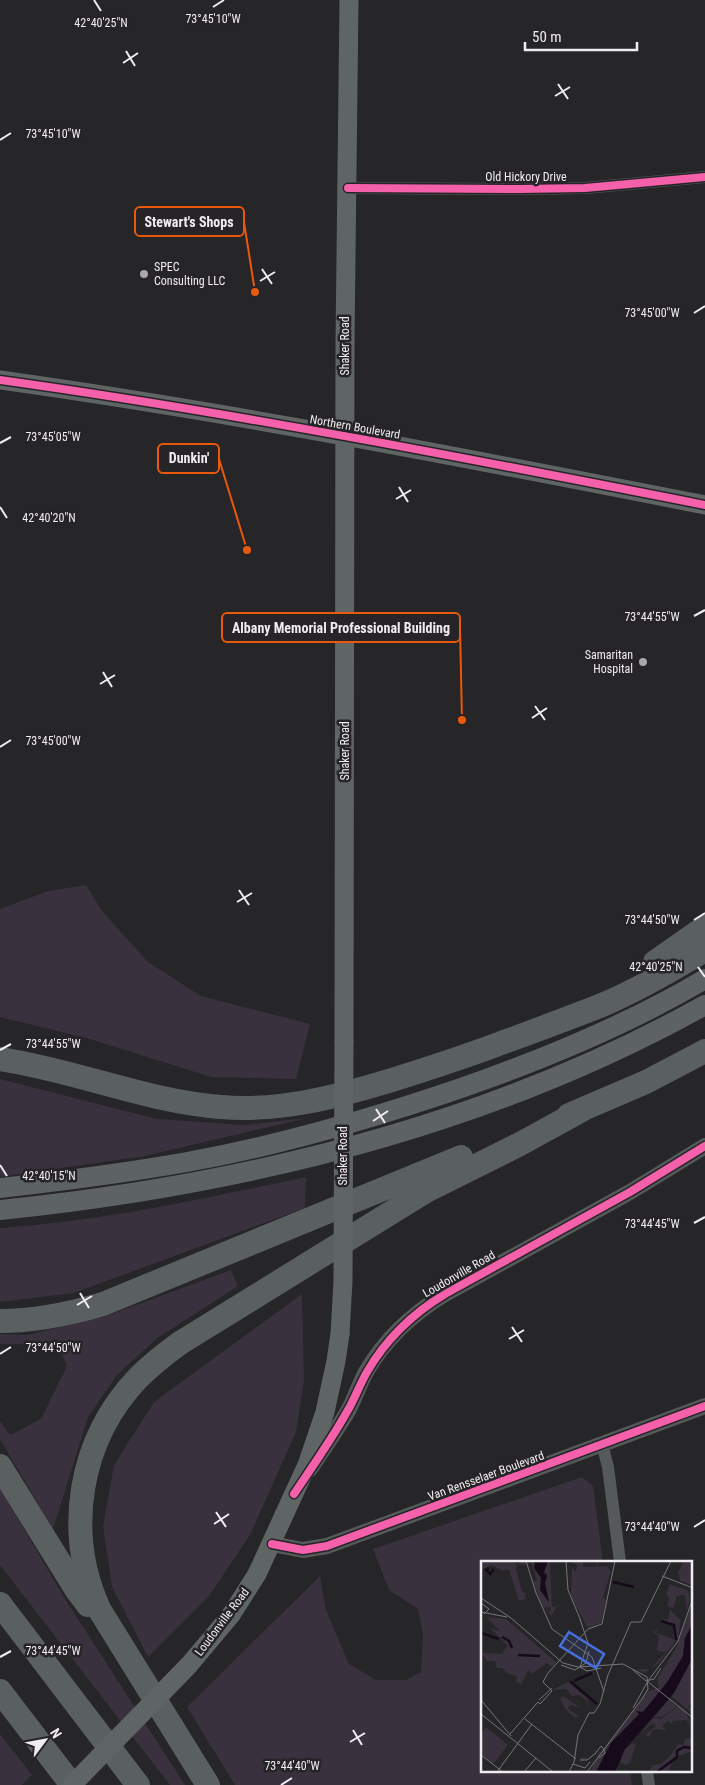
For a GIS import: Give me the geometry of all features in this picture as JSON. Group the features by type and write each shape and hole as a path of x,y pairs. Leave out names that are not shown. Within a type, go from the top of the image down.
{"highway":[{"path":"530,1032 650,965 705,927"},
{"path":"0,1059 37,1066 143,1094 188,1103 244,1109 305,1103 360,1090 436,1066 530,1032 602,1004 662,975 705,950"},
{"path":"0,1043 36,1053 143,1094"},
{"path":"0,1321 17,1321 56,1316 103,1304 516,1134 582,1110 646,1082 705,1051"},
{"path":"677,1066 705,1055"},
{"path":"208,1785 99,1609 88,1581 82,1553 80,1521 84,1484 94,1448 105,1424 126,1392 151,1366 180,1343 426,1190 520,1144 582,1110"},
{"path":"0,1466 76,1589 123,1649"},
{"path":"0,1604 138,1785"},
{"path":"0,1691 72,1785"}],"main road":[{"name":"Shaker Road","path":"294,1494 307,1465 325,1412 340,1334 343,1281 344,342 348,188 349,0"},
{"name":"Northern Boulevard","path":"0,380 218,414 705,505"},
{"path":"0,1188 100,1176 189,1162 299,1137 388,1112 499,1075 567,1048 639,1015 705,979"},
{"path":"0,1210 87,1200 191,1183 277,1165 392,1134 487,1102 584,1065 659,1030 705,1004"},
{"name":"Loudonville Road","path":"72,1785 188,1665 230,1615 257,1574 294,1494"}],"street":[{"name":"Old Hickory Drive","path":"348,188 585,188 705,177"},
{"name":"Loudonville Road","path":"294,1494 348,1410 376,1357 396,1332 417,1312 445,1294 630,1192 705,1146"},
{"name":"Van Rensselaer Boulevard","path":"272,1544 303,1550 327,1546 705,1406"},
{"path":"602,1444 608,1467 620,1561"},
{"path":"647,1772 649,1785"}],"shaded area":[{"path":"86,885 102,911 148,962 201,996 310,1024 296,1079 211,1077 90,1039 0,1017 0,909 48,891"},
{"path":"0,1079 157,1119 246,1125 308,1118 145,1156 0,1177"},
{"path":"306,1177 305,1208 74,1293 0,1302 0,1228 39,1225 116,1214 192,1201"},
{"path":"231,1270 238,1286 156,1339 117,1375 88,1417 53,1529 0,1439 0,1421 10,1435 41,1419 67,1366 58,1345 0,1344 0,1334 27,1335 106,1316"},
{"path":"302,1294 304,1380 296,1432 250,1535 209,1596 148,1657 112,1587 103,1526 114,1465 154,1402"},
{"path":"582,1477 593,1486 603,1561 481,1561 481,1772 630,1772 632,1785 235,1785 187,1707 320,1576 326,1610 349,1664 376,1680 406,1680 421,1672 423,1634 418,1609 389,1590 373,1549"},
{"path":"0,1488 65,1599 185,1785 170,1785 0,1565"},
{"path":"0,1734 32,1775 22,1785 0,1785"}],"cycle path":[{"path":"348,188 585,188 705,177"},
{"path":"0,380 265,422 705,505"},
{"path":"294,1494 342,1421 374,1360 391,1338 411,1319 445,1294 630,1192 705,1146"},
{"path":"272,1544 303,1550 327,1546 705,1406"}],"place":[{"name":"SPEC Consulting LLC","path":"144,274"},
{"name":"Stewart's Shops","path":"255,292"},
{"name":"Dunkin'","path":"247,550"},
{"name":"Samaritan Hospital","path":"643,662"},
{"name":"Albany Memorial Professional Building","path":"462,720"}]}
